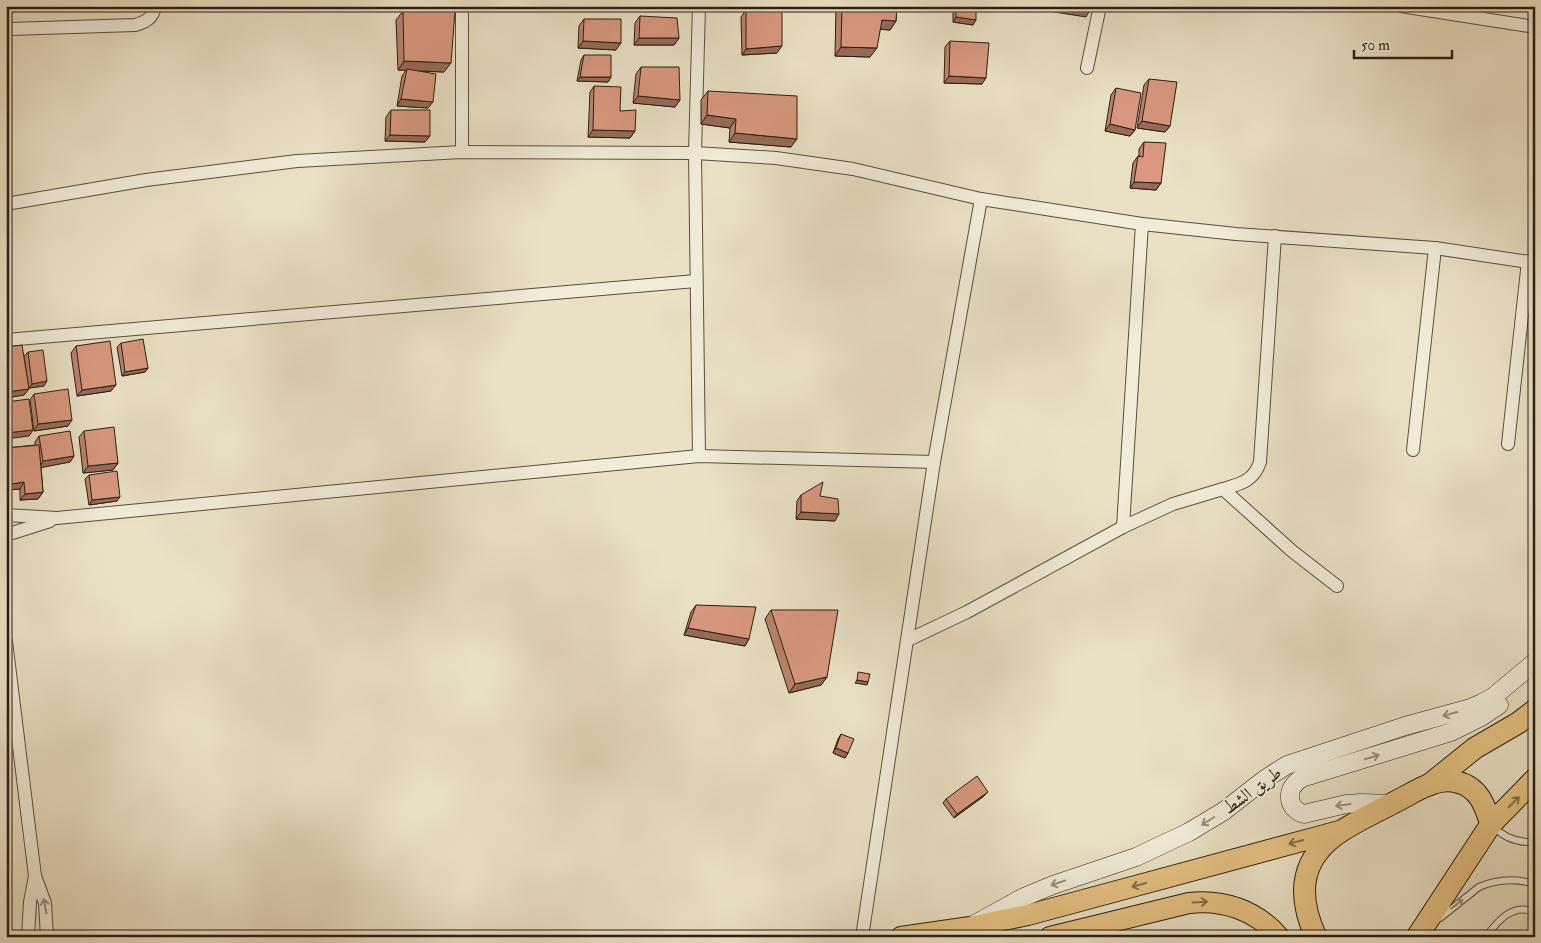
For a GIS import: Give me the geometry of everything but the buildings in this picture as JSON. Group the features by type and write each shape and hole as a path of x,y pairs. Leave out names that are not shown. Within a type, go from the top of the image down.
{"highway":[{"path":"1316,937 1308,919 1305,906 1306,881 1315,857 1327,842 1343,830 1429,785 1475,748 1518,723 1535,710"},
{"path":"1418,935 1491,824 1535,779"},
{"path":"1429,785 1448,781 1467,785 1481,798 1491,824"}],"main road":[{"name":"طريق الشط","path":"970,928 1024,897 1052,885 1136,857 1189,832 1224,811 1276,771 1293,762 1482,703 1503,689 1535,662"},
{"name":"طريق الشط","path":"1392,804 1362,802 1304,814 1292,806 1289,796 1292,786 1302,778 1434,738 1467,724 1494,709 1535,676"},
{"path":"901,937 970,928 1028,915 1343,830"},
{"path":"1050,937 1204,901 1242,909 1264,922 1279,937"}],"street":[{"path":"10,29 135,25 151,18 155,6"},
{"path":"462,6 462,152"},
{"path":"698,456 695,153 699,6"},
{"path":"1087,68 1100,6"},
{"path":"1401,6 1535,27"},
{"path":"6,204 146,180 297,161 462,152 695,153 776,158 853,169 981,199 1142,224 1435,248 1531,262 1508,444"},
{"path":"862,937 934,462 981,199"},
{"path":"1123,527 1142,224"},
{"path":"908,640 967,612 1123,527 1173,504 1249,479 1258,469 1260,462 1274,236"},
{"path":"1413,450 1435,248"},
{"path":"6,340 696,281"},
{"path":"6,535 9,529 6,516 58,518 698,456 934,462"},
{"path":"1223,489 1292,551 1337,586"},
{"path":"6,535 58,518"},
{"path":"6,641 35,876 44,903 47,937"},
{"path":"28,937 30,902 35,876"}],"lane":[{"path":"1491,824 1507,837 1524,842 1535,842"},
{"path":"1418,935 1479,887 1503,880 1535,884"},
{"path":"1486,937 1495,924 1509,912 1526,909 1535,912"}]}
